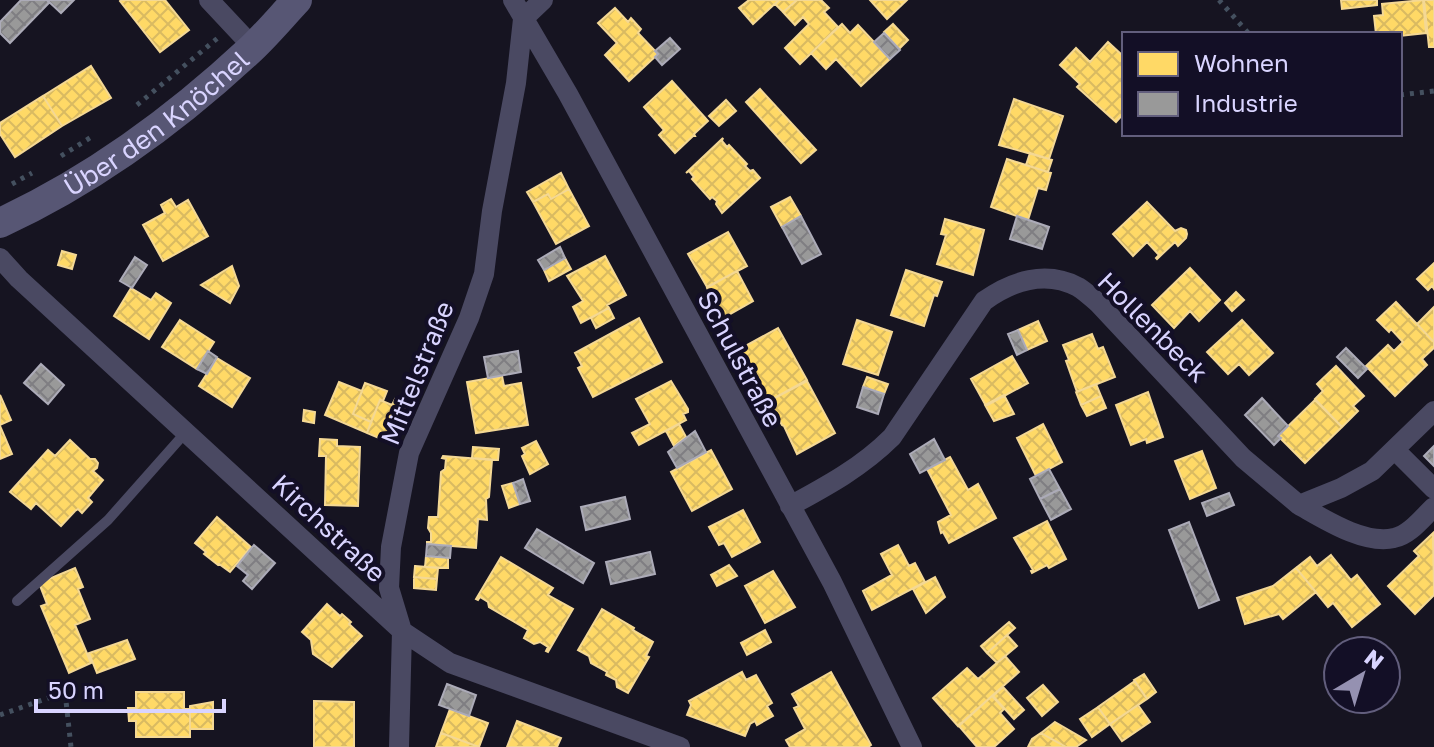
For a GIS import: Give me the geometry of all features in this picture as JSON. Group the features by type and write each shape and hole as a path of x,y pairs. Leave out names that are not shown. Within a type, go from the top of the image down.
{"main road":[{"name":"Über den Knöchel","path":"0,223 31,209 102,167 181,111 253,47 297,0"}],"street":[{"path":"209,0 253,47"},
{"name":"Schulstraße","path":"513,0 568,94 832,582 912,747"},
{"path":"523,19 543,0"},
{"name":"Mittelstraße","path":"399,747 402,631 389,588 391,547 409,453 469,318 484,274 492,211 516,83 523,19"},
{"name":"Kirchstraße","path":"0,258 19,279 402,631 450,663 680,747"},
{"name":"Hollenbeck","path":"790,506 853,470 892,437 984,301 1000,289 1038,278 1060,280 1079,287 1098,303 1243,458 1299,505 1354,533 1377,538 1396,538 1411,529 1434,507"},
{"path":"1299,505 1372,471 1434,411"},
{"path":"1395,450 1434,489"}],"lane":[{"path":"17,601 108,520 186,432"}],"path":[{"path":"1219,0 1247,32"},
{"path":"134,108 232,25"},
{"path":"1402,95 1434,91"},
{"path":"59,158 97,134"},
{"path":"0,190 35,171"},
{"path":"0,715 65,692 71,747"}],"building: Wohnen":[{"path":"121,0 165,0 189,30 160,52"},
{"path":"749,0 779,0 753,24 739,8"},
{"path":"779,0 797,0 783,12 775,4"},
{"path":"797,0 821,0 829,8 824,12 838,27 800,64 785,48 809,24 803,17 795,25 783,12"},
{"path":"870,0 907,0 887,19"},
{"path":"1341,0 1377,0 1377,5 1342,9"},
{"path":"1423,0 1426,33 1402,36 1402,32 1376,32 1374,16 1383,15 1382,4"},
{"path":"1424,0 1434,0 1434,47 1429,47"},
{"path":"615,8 628,22 631,18 641,29 638,33 658,54 629,81 605,55 617,43 598,23"},
{"path":"842,24 850,33 858,25 890,59 861,86 836,59 826,69 811,53"},
{"path":"893,24 908,40 899,49 884,32"},
{"path":"1108,42 1122,55 1122,115 1116,122 1077,87 1080,84 1060,65 1076,48 1090,62"},
{"path":"91,66 111,98 62,126 43,96"},
{"path":"672,81 708,121 675,153 659,135 664,130 644,107"},
{"path":"760,89 816,150 801,163 746,102"},
{"path":"43,96 62,126 15,157 0,134 0,123"},
{"path":"1014,99 1063,116 1049,159 999,145"},
{"path":"726,100 736,111 719,126 709,116"},
{"path":"723,138 727,147 729,145 747,164 745,166 760,178 722,213 717,201 712,197 710,199 689,171 686,173"},
{"path":"1030,153 1052,160 1048,172 1026,165"},
{"path":"1007,159 1051,173 1046,190 1038,188 1028,220 991,207"},
{"path":"561,173 569,189 551,199 548,194 533,202 527,192"},
{"path":"569,189 589,226 556,244 533,202 548,194 551,199"},
{"path":"790,197 801,216 782,227 771,207"},
{"path":"171,199 176,207 188,200 208,236 163,261 143,225 165,213 161,205"},
{"path":"1147,202 1175,231 1181,228 1187,234 1178,246 1175,242 1157,259 1159,255 1147,242 1133,256 1113,234"},
{"path":"945,219 984,230 973,275 937,264 946,235 941,234"},
{"path":"728,232 747,266 707,287 688,254"},
{"path":"62,251 76,255 72,269 58,265"},
{"path":"605,256 626,295 581,323 573,307 583,301 567,276"},
{"path":"565,258 571,269 549,281 544,270"},
{"path":"1434,263 1434,289 1432,286 1428,290 1417,279"},
{"path":"232,266 239,286 230,303 201,285"},
{"path":"1190,268 1220,300 1199,321 1190,311 1174,328 1152,305"},
{"path":"906,270 942,282 937,296 934,295 924,326 891,315"},
{"path":"737,271 753,301 723,318 707,288"},
{"path":"131,288 151,300 156,293 171,303 149,339 114,316"},
{"path":"1236,292 1244,300 1232,311 1225,303"},
{"path":"1396,302 1434,342 1434,348 1422,359 1427,365 1395,396 1366,366 1388,345 1394,351 1403,342 1377,320"},
{"path":"1434,307 1434,342 1417,324"},
{"path":"609,308 614,318 596,328 591,318"},
{"path":"639,318 662,362 593,397 578,368 582,366 575,353"},
{"path":"180,320 214,342 197,369 162,347"},
{"path":"857,320 892,332 878,375 843,364"},
{"path":"1242,320 1273,353 1249,375 1239,364 1228,374 1207,352"},
{"path":"1038,321 1047,341 1027,350 1018,330"},
{"path":"778,328 807,380 769,401 740,349"},
{"path":"1092,334 1098,349 1103,347 1115,377 1077,392 1063,345"},
{"path":"1012,356 1028,383 986,406 971,379"},
{"path":"217,358 250,378 232,407 199,386"},
{"path":"1336,366 1364,396 1353,406 1358,411 1342,427 1315,399 1323,391 1317,384"},
{"path":"502,376 504,386 521,383 528,425 476,433 467,382"},
{"path":"867,377 888,384 884,394 863,387"},
{"path":"671,381 688,409 683,414 686,420 639,445 632,433 650,424 636,399"},
{"path":"807,381 835,433 797,454 769,401"},
{"path":"339,382 362,391 353,414 371,422 367,433 325,415"},
{"path":"365,383 387,391 371,422 353,414"},
{"path":"1096,384 1101,396 1081,405 1076,392"},
{"path":"1148,392 1163,437 1131,445 1116,405"},
{"path":"0,395 11,420 0,425"},
{"path":"1004,395 1014,414 994,421 985,405"},
{"path":"1101,396 1106,408 1087,416 1081,405"},
{"path":"395,399 408,405 393,444 367,433 380,400 392,405"},
{"path":"1315,400 1342,427 1305,463 1278,436"},
{"path":"304,410 315,412 314,423 303,421"},
{"path":"679,424 686,437 674,446 666,431"},
{"path":"1043,424 1062,462 1036,476 1017,438"},
{"path":"0,426 12,454 0,459"},
{"path":"320,439 337,440 337,446 360,447 358,506 325,505 326,456 319,456"},
{"path":"70,440 90,459 95,459 98,463 93,471 103,480 88,498 92,502 82,513 78,509 61,526 36,503 31,509 10,492 48,450 55,456"},
{"path":"536,441 548,464 530,474 522,448"},
{"path":"473,447 499,449 498,460 472,458"},
{"path":"711,450 732,489 692,511 671,472"},
{"path":"1202,451 1216,488 1190,499 1175,461"},
{"path":"443,456 492,460 489,497 486,499 487,520 478,519 476,548 427,544 431,542 429,517 438,517 441,472 445,469 446,459"},
{"path":"950,457 968,490 978,484 996,518 949,543 941,533 938,522 951,515 927,469"},
{"path":"513,483 520,504 509,508 502,486"},
{"path":"743,510 760,542 732,557 724,543 719,545 709,527"},
{"path":"217,517 251,547 230,572 204,554 206,552 195,543"},
{"path":"1047,521 1066,559 1032,573 1014,538"},
{"path":"1433,533 1434,595 1415,614 1388,586 1419,556 1414,551"},
{"path":"898,545 909,566 915,563 925,582 872,610 863,591 892,575 881,554"},
{"path":"1331,555 1351,580 1357,575 1380,604 1352,627 1333,603 1328,607 1296,568 1310,557 1317,566"},
{"path":"426,556 448,557 448,568 425,567"},
{"path":"501,557 553,588 548,595 573,609 548,652 548,647 540,642 534,644 524,638 528,630 489,607 488,602 480,597 476,599"},
{"path":"729,565 737,576 717,586 711,575"},
{"path":"415,566 438,568 437,579 414,577"},
{"path":"75,568 83,587 78,589 90,619 75,625 91,663 69,673 41,606 47,604 39,583"},
{"path":"1296,568 1316,592 1283,619 1279,614 1245,624 1237,598 1273,586"},
{"path":"773,571 795,607 765,623 745,586"},
{"path":"414,577 437,579 436,590 414,588"},
{"path":"935,577 945,597 926,613 913,589"},
{"path":"327,604 351,622 349,624 362,636 332,667 313,654 311,640 302,632"},
{"path":"602,609 653,642 646,656 649,657 628,693 617,687 616,680 606,675 607,672 591,663 589,656 578,650"},
{"path":"1009,622 1015,628 987,653 981,646"},
{"path":"765,630 771,642 747,655 741,643"},
{"path":"1007,635 1017,646 997,663 987,653"},
{"path":"127,640 135,659 97,673 89,653"},
{"path":"1005,656 1019,672 958,726 933,698 967,668 978,679"},
{"path":"742,672 746,680 756,675 772,703 767,706 773,716 757,725 755,721 750,724 745,736 687,715 691,705 689,701"},
{"path":"831,672 871,745 790,747 786,740 805,729 794,708 799,706 792,694"},
{"path":"1144,674 1156,692 1147,699 1134,680"},
{"path":"1135,681 1147,699 1110,724 1098,707"},
{"path":"1043,685 1058,702 1042,716 1027,698"},
{"path":"1003,687 1024,710 1014,719 993,696"},
{"path":"136,692 184,692 184,709 190,709 190,737 136,737 136,721 129,721 128,708 136,708"},
{"path":"992,696 1004,709 1000,713 1014,729 994,747 977,747 959,726"},
{"path":"314,701 354,702 354,747 314,747"},
{"path":"213,702 213,729 190,729 190,706"},
{"path":"1138,705 1150,722 1122,741 1110,724"},
{"path":"1098,707 1110,724 1092,737 1080,719"},
{"path":"450,709 488,723 479,747 441,733"},
{"path":"517,721 561,738 557,747 507,747"},
{"path":"1055,722 1086,740 1076,747 1066,747 1041,733"},
{"path":"441,733 479,747 436,747"},
{"path":"1041,733 1066,747 1028,747 1032,739"}],"building: Industrie":[{"path":"21,0 47,0 49,3 10,43 0,33 0,22"},
{"path":"47,0 74,0 61,13"},
{"path":"884,33 900,50 890,59 874,42"},
{"path":"670,38 680,49 662,65 655,57 658,54 655,51"},
{"path":"801,216 821,254 802,264 782,227"},
{"path":"1017,216 1049,227 1042,249 1010,239"},
{"path":"560,247 565,258 544,270 538,260"},
{"path":"135,257 147,265 132,288 120,281"},
{"path":"1018,330 1027,350 1017,355 1008,334"},
{"path":"1346,348 1367,369 1358,378 1337,357"},
{"path":"208,351 217,357 207,374 197,369"},
{"path":"518,351 521,372 488,378 484,357"},
{"path":"41,364 64,385 48,404 24,383"},
{"path":"863,387 884,394 878,414 857,407"},
{"path":"1262,398 1288,426 1274,445 1245,415"},
{"path":"695,431 706,452 677,468 668,452"},
{"path":"934,439 945,460 920,473 910,454"},
{"path":"1434,446 1434,466 1424,456"},
{"path":"1049,469 1060,489 1040,499 1030,479"},
{"path":"523,479 530,501 520,504 513,483"},
{"path":"1060,489 1071,509 1051,520 1040,499"},
{"path":"1229,493 1234,505 1207,516 1202,503"},
{"path":"625,497 630,519 586,530 581,507"},
{"path":"1189,522 1219,600 1199,608 1169,530"},
{"path":"537,529 594,563 583,583 525,548"},
{"path":"427,544 451,546 450,558 426,556"},
{"path":"254,545 275,563 252,589 243,581 248,575 237,566"},
{"path":"650,552 655,574 611,584 606,562"},
{"path":"447,684 476,695 469,716 439,705"}]}
